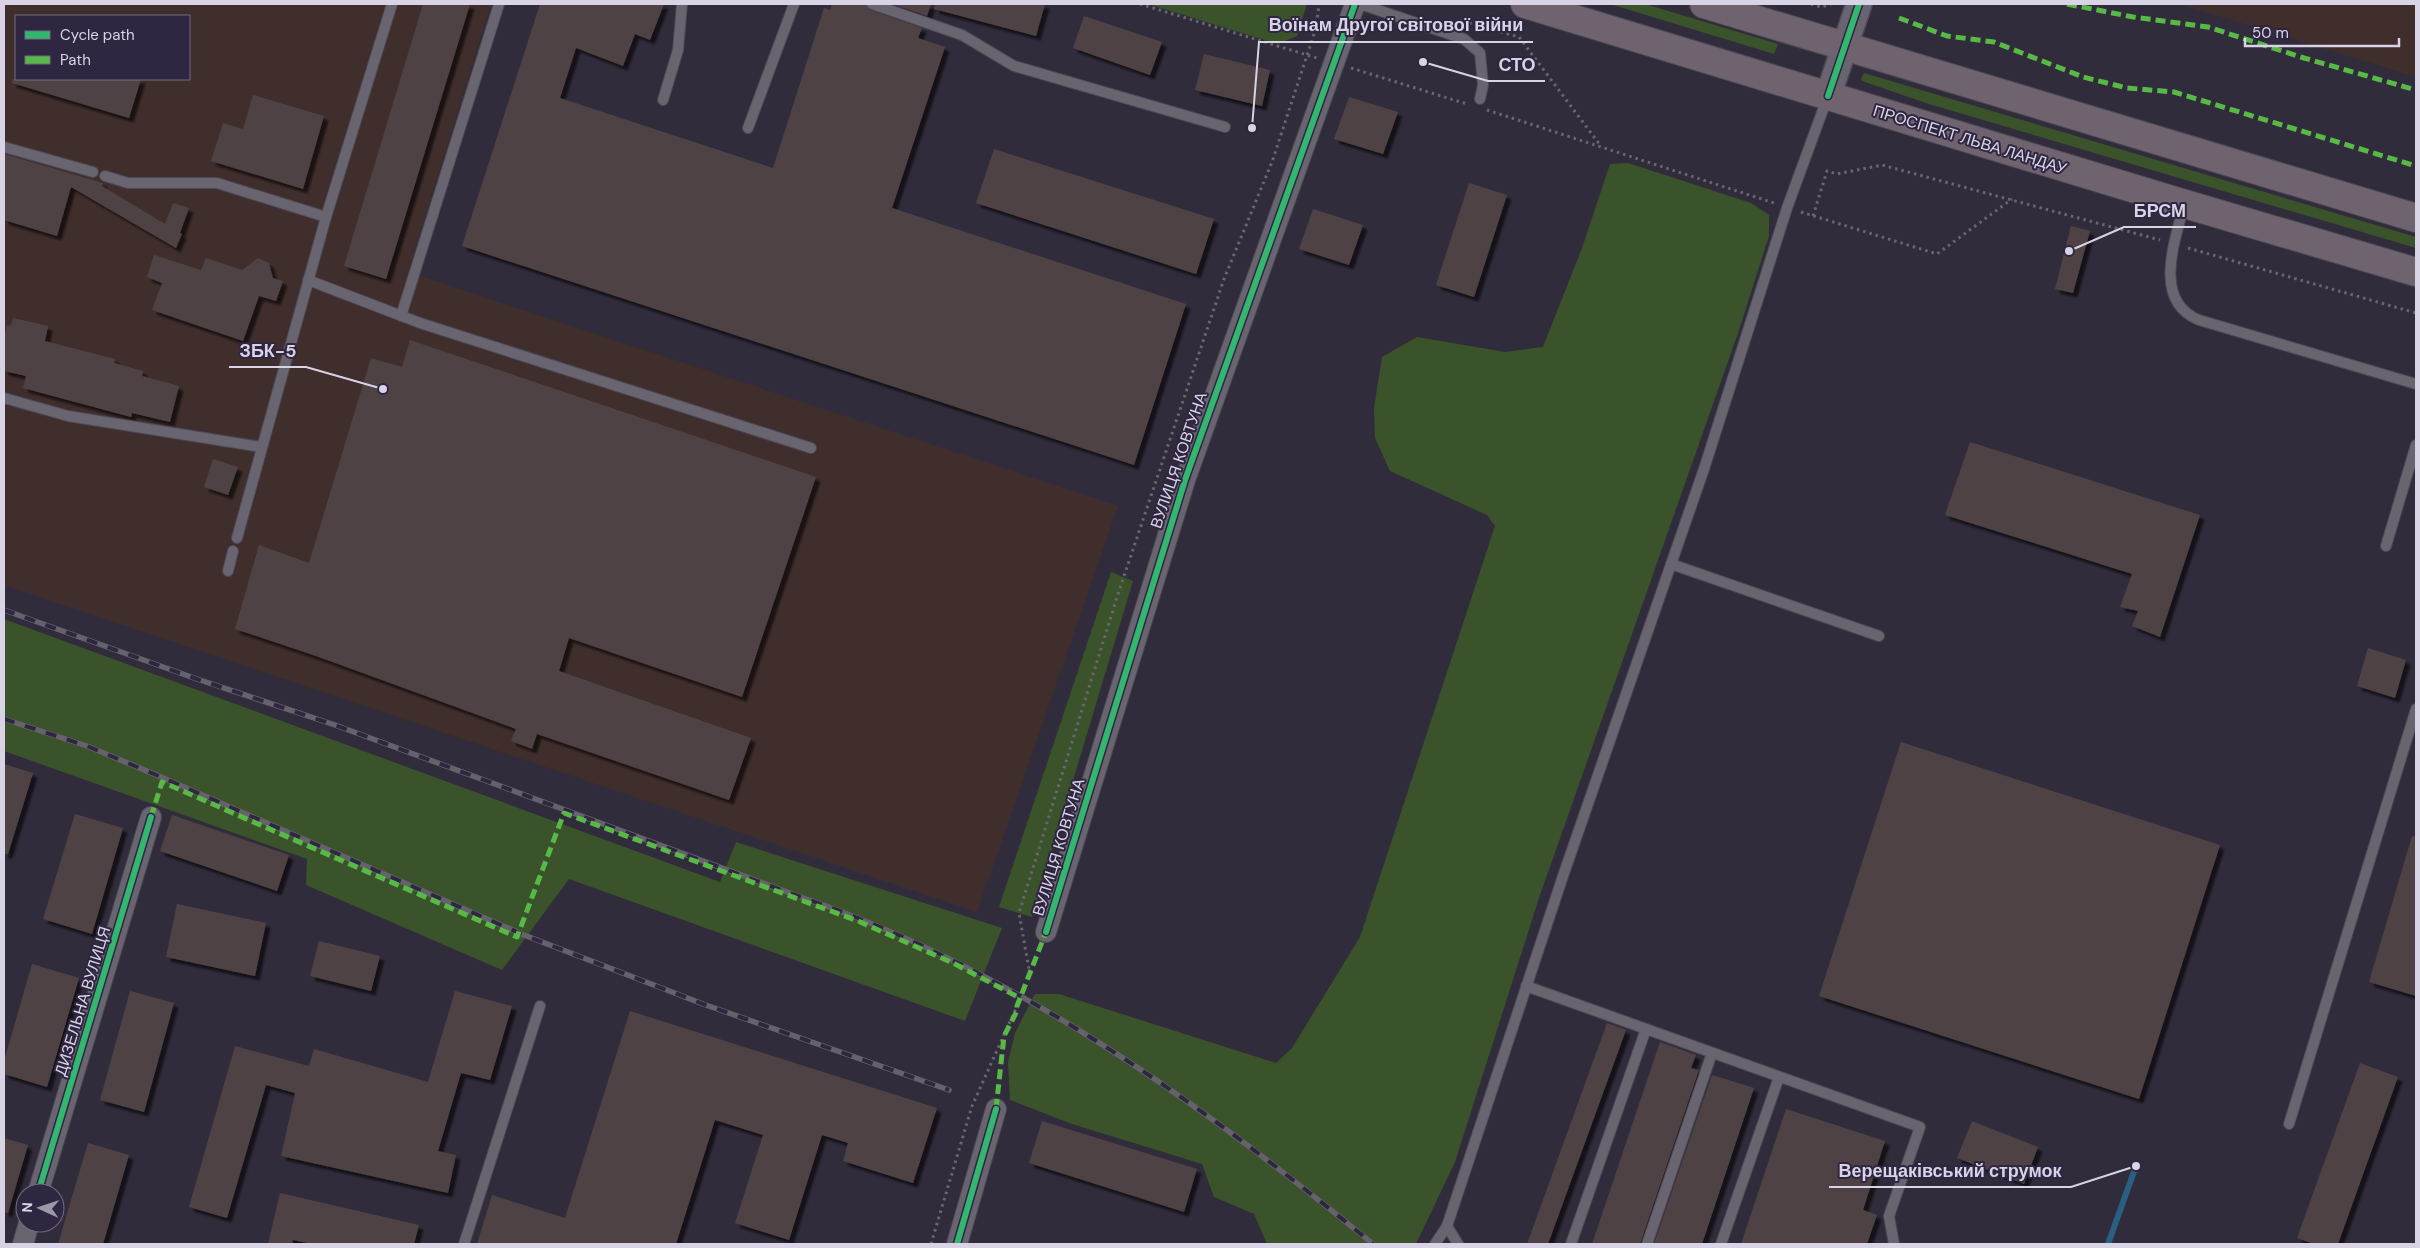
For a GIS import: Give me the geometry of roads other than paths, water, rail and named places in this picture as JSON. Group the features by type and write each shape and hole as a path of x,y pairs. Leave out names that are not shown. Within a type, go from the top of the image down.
{"main road":[{"name":"ПРОСПЕКТ ЛЬВА ЛАНДАУ","path":"1525,4 2184,204 2416,272"},
{"path":"1704,4 2416,218"}],"street":[{"name":"ВУЛИЦЯ КОВТУНА","path":"1046,932 1184,480 1355,4"},
{"path":"1828,96 1859,4"},
{"name":"ДИЗЕЛЬНА ВУЛИЦЯ","path":"41,1183 151,817"},
{"path":"957,1244 996,1109"}],"lane":[{"path":"237,538 326,217 392,4"},
{"path":"401,316 499,4"},
{"path":"663,100 678,50 682,4"},
{"path":"748,128 794,4"},
{"path":"872,4 962,35 1014,66 1226,127"},
{"path":"1360,4 1464,39 1480,53 1483,85 1478,103"},
{"path":"1435,1244 1447,1226 1526,986 1671,564 1787,208 1828,96"},
{"path":"4,147 93,172"},
{"path":"105,176 128,183 217,183 326,217"},
{"path":"2184,204 2174,244 2170,287 2177,305 2190,316 2416,384"},
{"path":"308,280 401,316 811,448"},
{"path":"4,398 68,416 262,447"},
{"path":"2386,546 2416,445"},
{"path":"228,571 233,550"},
{"path":"1671,564 1879,636"},
{"path":"2289,1124 2416,709"},
{"path":"1526,986 1920,1127 1889,1216 1894,1244"},
{"path":"464,1244 540,1006"},
{"path":"1571,1244 1646,1029"},
{"path":"1647,1244 1712,1053"},
{"path":"1721,1244 1780,1077"},
{"path":"1447,1226 1458,1244"}],"waterway":[{"path":"2108,1244 2136,1166"}],"railway":[{"path":"4,610 194,678 335,725 874,925 952,960 1026,999 1099,1043 1170,1090 1240,1139 1373,1244"},
{"path":"4,719 87,746 524,935 703,1004 949,1090"}],"place":[{"name":"СТО","path":"1423,62"},
{"name":"Воїнам Другої світової війни","path":"1252,128"},
{"name":"БРСМ","path":"2069,251"},
{"name":"ЗБК-5","path":"383,389"},
{"name":"Верещаківський струмок","path":"2136,1166"}]}
